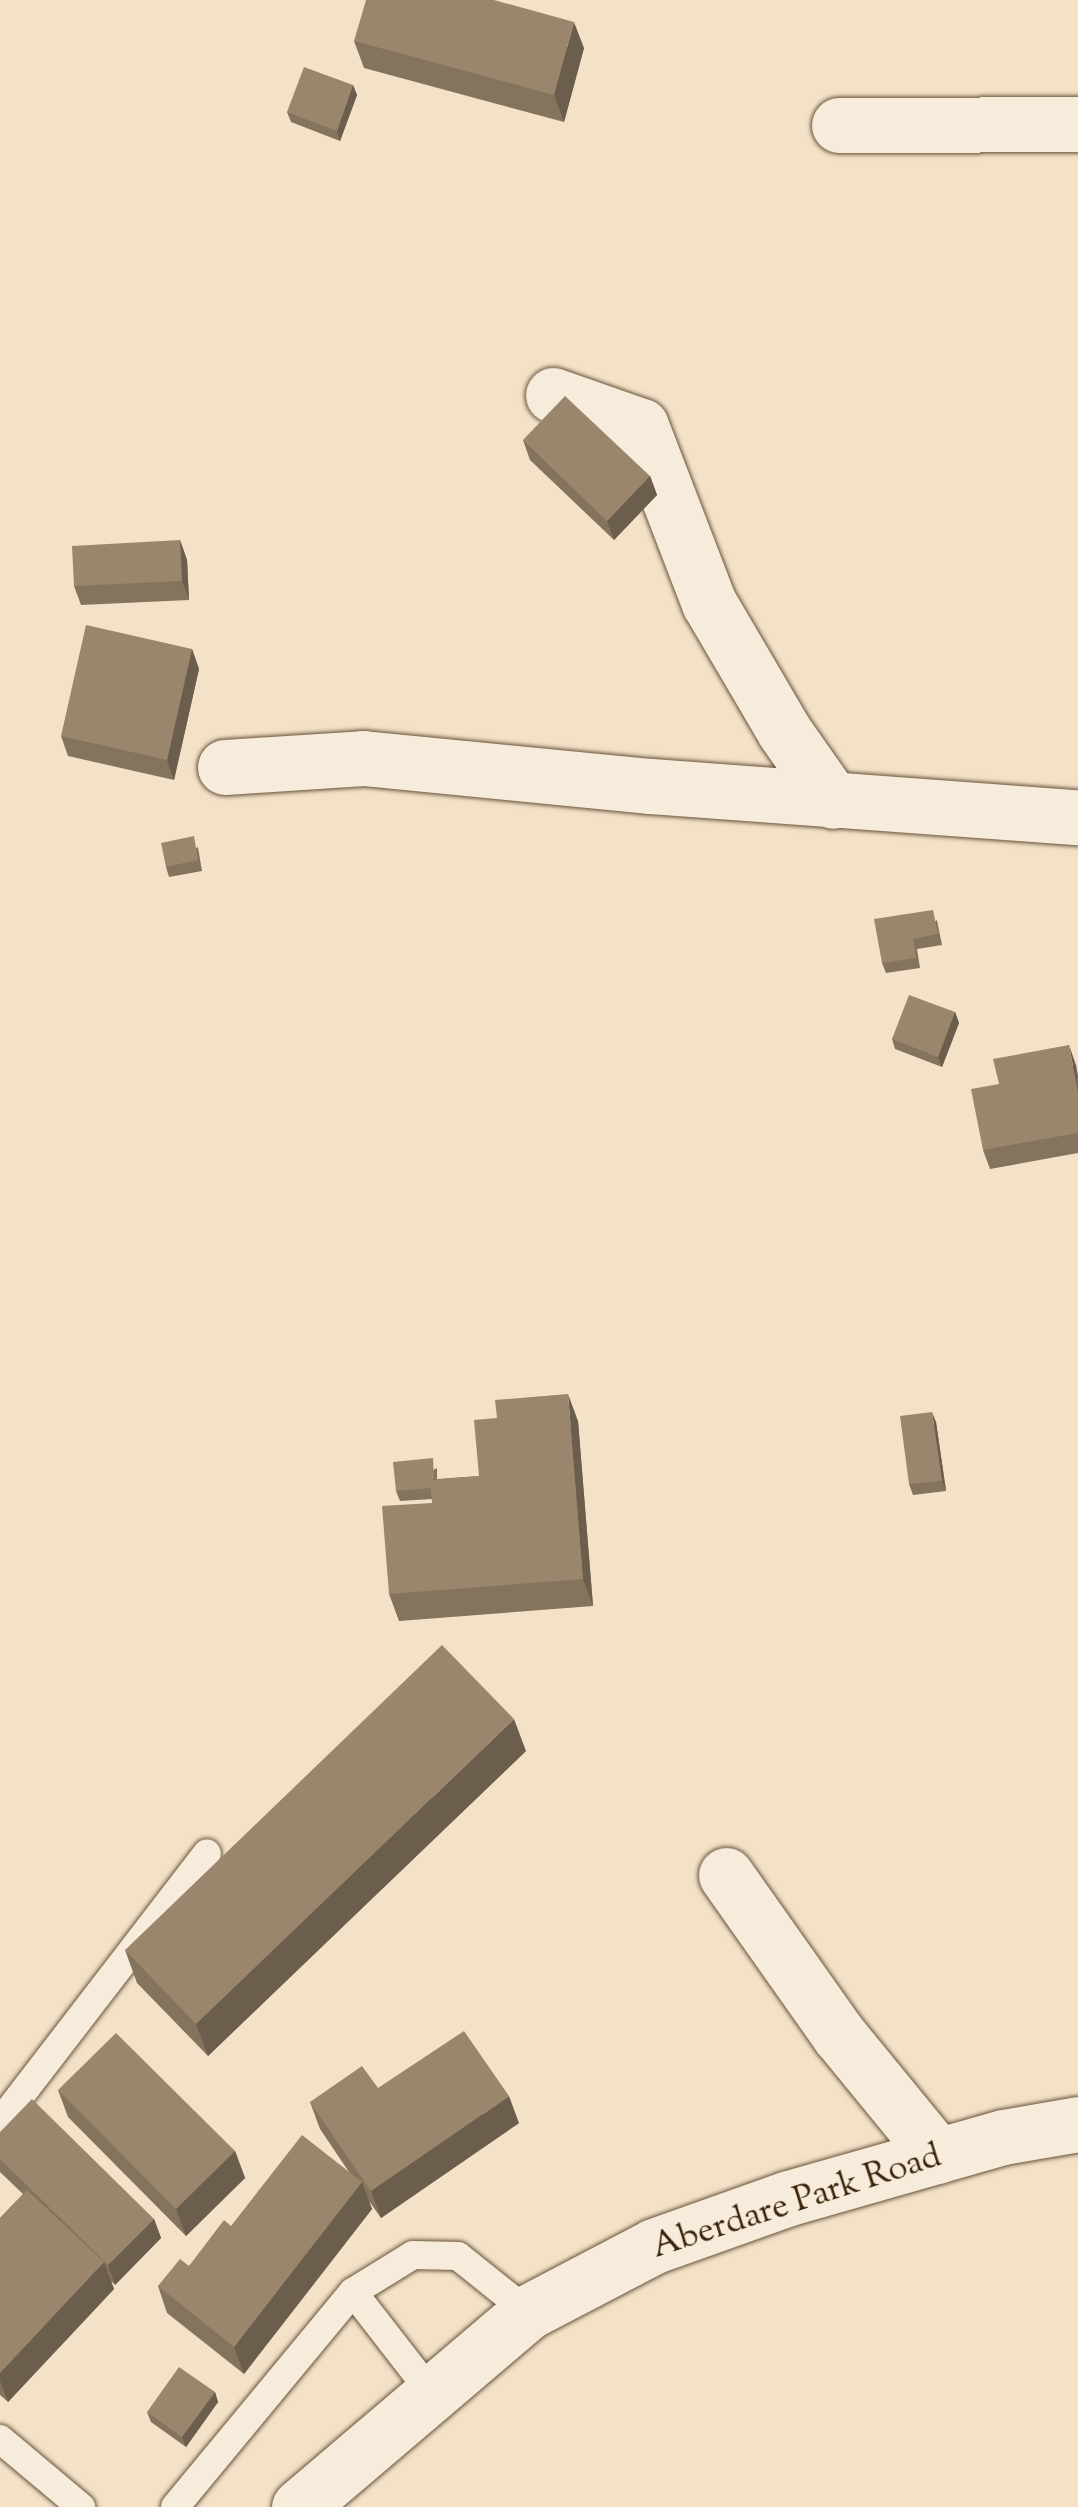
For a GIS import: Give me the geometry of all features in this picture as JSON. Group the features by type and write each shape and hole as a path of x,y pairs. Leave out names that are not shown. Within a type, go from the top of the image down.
{"street":[{"path":"838,125 1078,124"},
{"path":"553,395 641,426 709,602 784,731 833,801"},
{"path":"225,767 363,758 833,801 1078,818"},
{"path":"726,1875 839,2035 938,2156"},
{"name":"Aberdare Park Road","path":"299,2507 528,2312 654,2246 789,2198 1003,2137 1078,2124"}],"lane":[{"path":"0,2122 207,1853"},
{"path":"176,2507 353,2292 414,2256 458,2256 528,2312"},
{"path":"353,2292 432,2394"},
{"path":"0,2439 81,2507"}],"building":[{"path":"366,0 494,0 574,22 554,95 354,41"},
{"path":"304,67 353,85 337,131 287,112"},
{"path":"565,396 650,476 607,521 523,440"},
{"path":"180,540 182,581 74,586 72,546"},
{"path":"86,625 192,649 167,760 61,736"},
{"path":"194,836 198,860 166,867 161,843"},
{"path":"933,910 938,934 913,939 916,958 882,963 874,919"},
{"path":"909,995 955,1012 938,1057 892,1039"},
{"path":"1069,1045 1078,1093 1078,1133 983,1150 971,1089 999,1084 993,1059"},
{"path":"568,1394 583,1579 389,1594 382,1506 432,1503 430,1480 479,1476 474,1420 497,1418 495,1400"},
{"path":"932,1412 942,1481 909,1484 900,1416"},
{"path":"433,1458 431,1488 396,1491 393,1462"},
{"path":"442,1645 514,1719 196,2024 125,1950"},
{"path":"464,2031 509,2096 371,2191 310,2102 362,2066 378,2088"},
{"path":"116,2033 235,2151 176,2209 58,2090"},
{"path":"32,2099 154,2219 108,2265 0,2159 0,2132"},
{"path":"302,2135 362,2182 234,2347 158,2286 180,2259 189,2266 224,2220 231,2226"},
{"path":"27,2190 104,2262 0,2373 0,2218"},
{"path":"179,2367 215,2392 182,2437 147,2412"}]}
